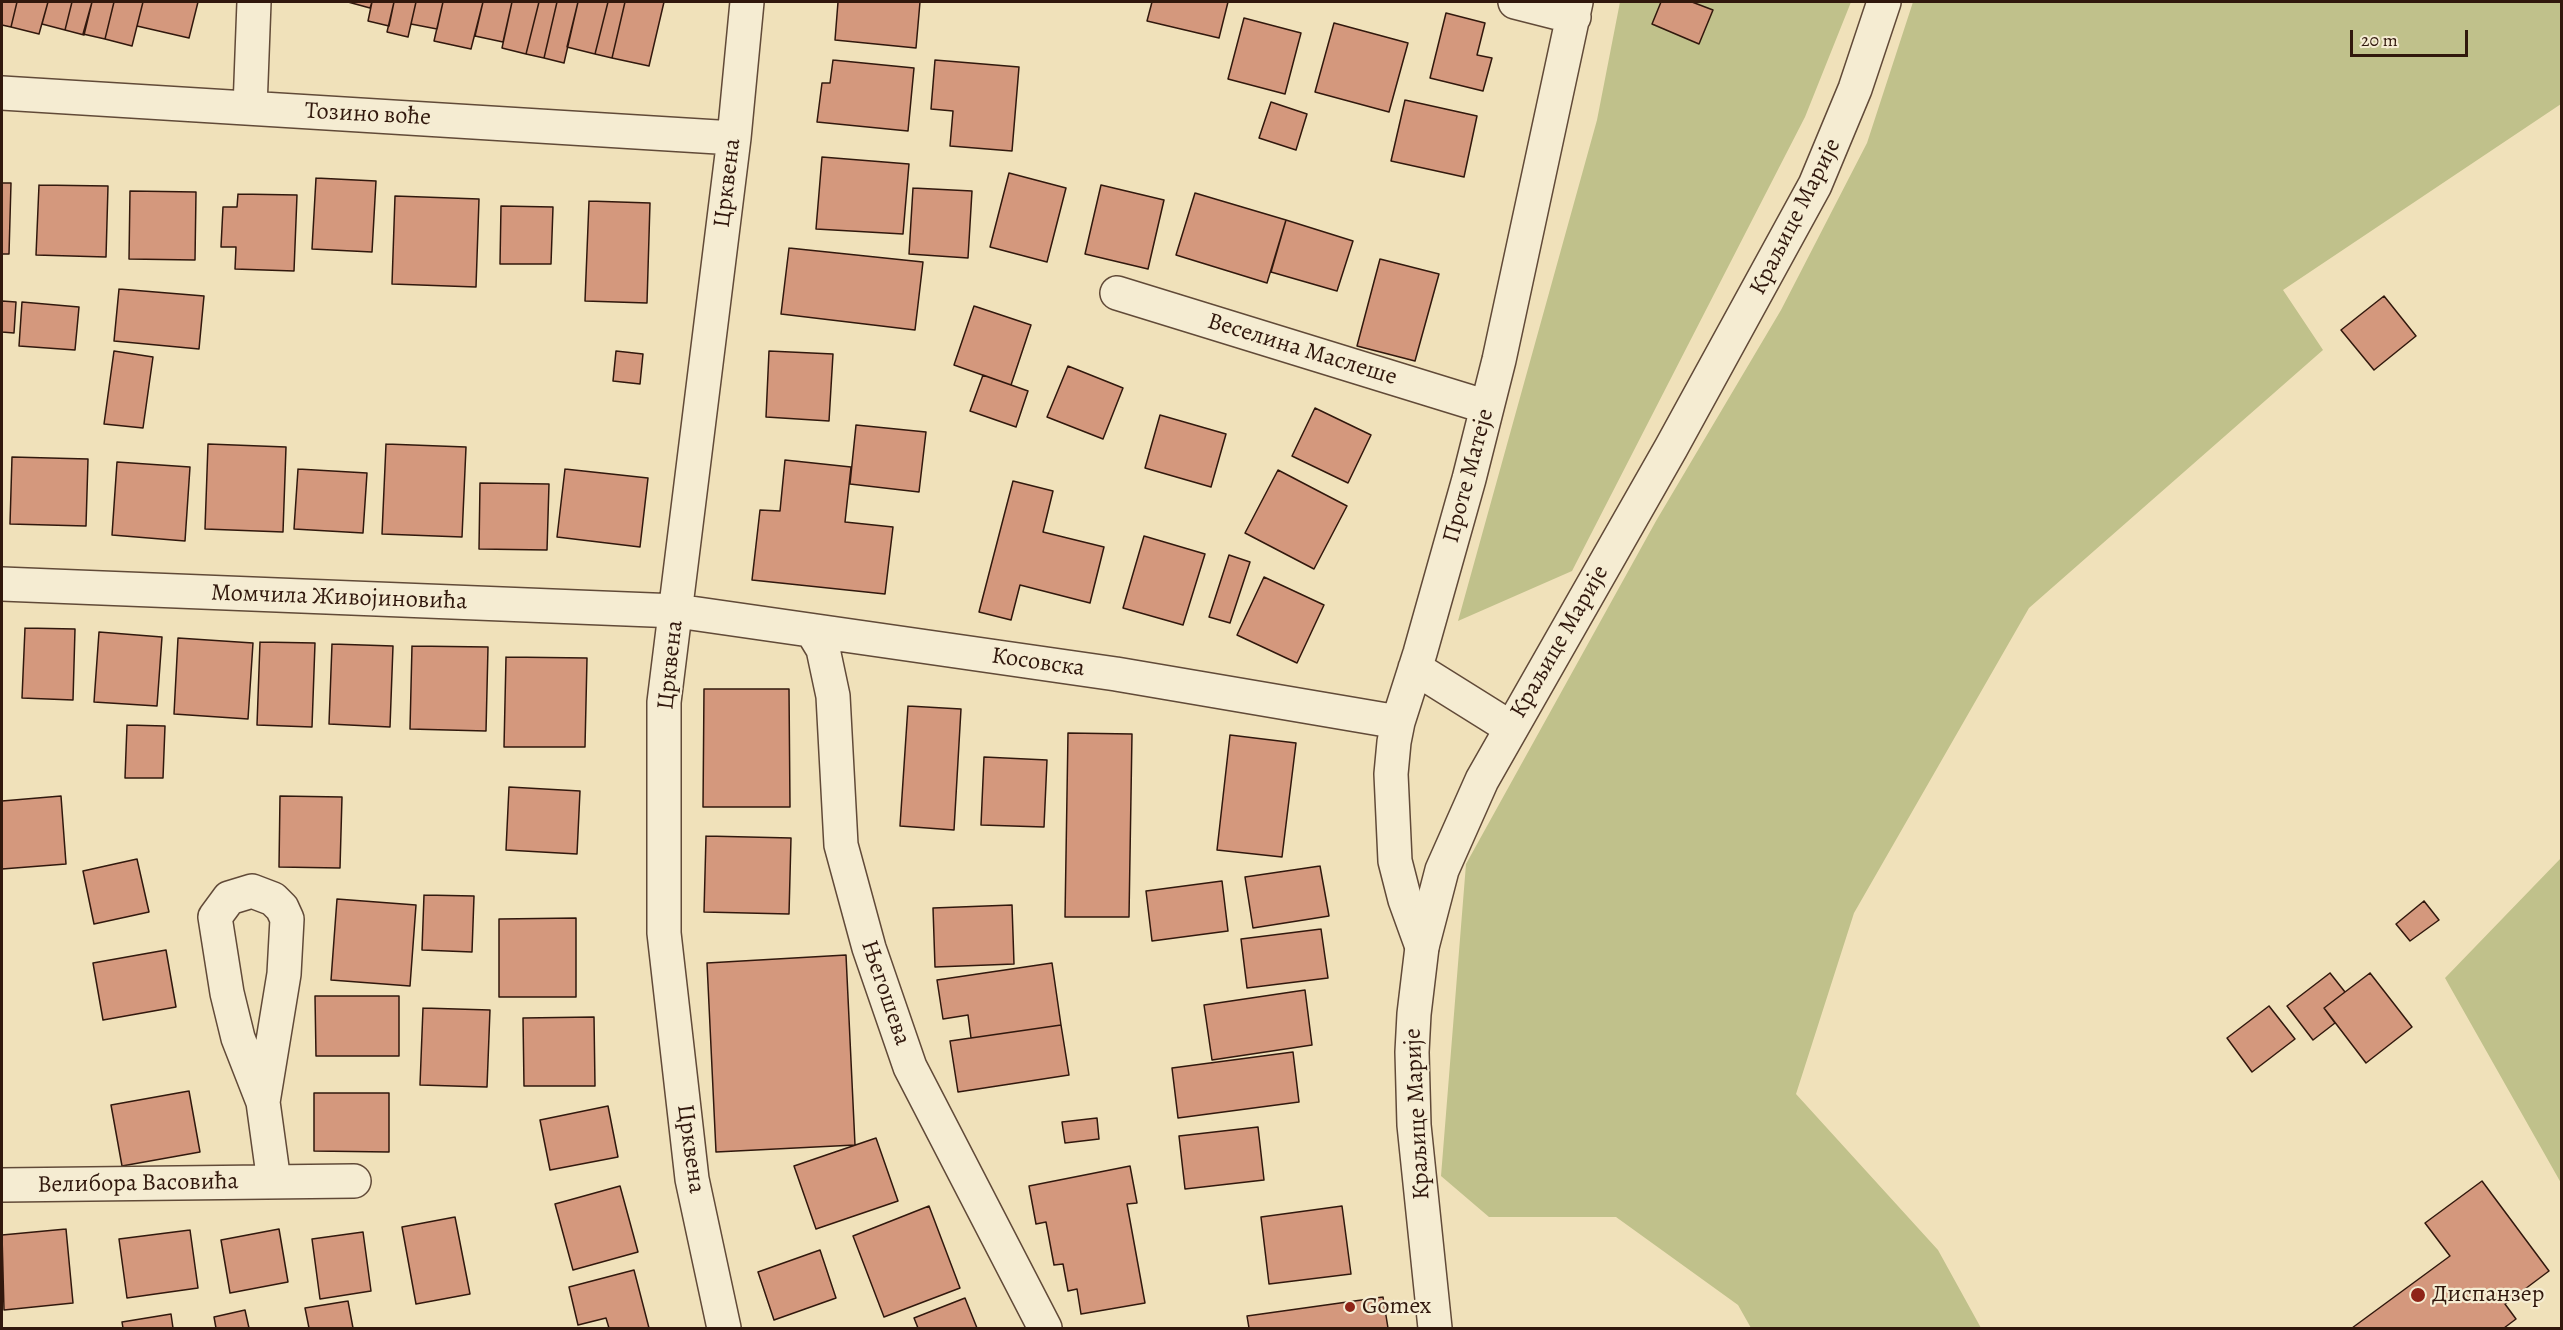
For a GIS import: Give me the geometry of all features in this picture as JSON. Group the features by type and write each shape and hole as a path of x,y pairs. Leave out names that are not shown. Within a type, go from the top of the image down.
{"street":[{"path":"250,108 254,2"},
{"name":"Црквена","path":"724,1329 692,1179 664,933 664,702 734,138 747,2"},
{"path":"1515,2 1575,9"},
{"name":"Краљице Марије","path":"1435,1329 1412,1090 1413,1014 1422,947 1442,870 1482,780 1694,407 1815,185 1855,89 1884,2"},
{"name":"Проте Матеје","path":"1422,947 1405,900 1395,861 1391,774 1398,722 1487,407 1575,9"},
{"name":"Тозино воће","path":"2,93 734,138"},
{"name":"Веселина Маслеше","path":"1117,293 1487,407"},
{"name":"Момчила Живојиновића","path":"2,584 677,611"},
{"name":"Косовска","path":"677,611 1116,674 1398,722"},
{"name":"Његошева","path":"812,631 823,649 833,696 841,845 869,948 910,1067 1045,1329"},
{"path":"1415,668 1511,728"},
{"name":"Велибора Васовића","path":"263,1102 284,974 287,919 273,899 264,893 252,891 229,898 215,917 227,993 238,1038 263,1102 274,1182"},
{"name":"Велибора Васовића","path":"2,1185 354,1181"}],"green space":[{"path":"1620,2 1851,2 1805,117 1572,571 1458,621 1597,120"},
{"path":"1913,2 2561,2 2561,104 2283,290 2323,350 2029,608 1854,913 1796,1094 1938,1250 1981,1328 1751,1328 1738,1305 1616,1217 1489,1217 1441,1176 1466,864 1656,521 1781,310 1867,143"},
{"path":"2561,858 2561,1183 2445,978"}],"building":[{"path":"2,2 17,2 11,27 2,25"},
{"path":"17,2 48,2 39,34 11,27"},
{"path":"48,2 72,2 65,30 42,24"},
{"path":"72,2 92,2 84,35 65,30"},
{"path":"92,2 114,2 105,39 83,34"},
{"path":"114,2 143,2 132,46 105,39"},
{"path":"143,2 198,2 189,38 137,26"},
{"path":"348,2 372,2 370,8"},
{"path":"372,2 394,2 389,26 368,21"},
{"path":"394,2 416,2 408,37 387,32"},
{"path":"416,2 443,2 437,29 411,24"},
{"path":"443,2 483,2 471,49 434,41"},
{"path":"483,2 512,2 503,42 475,36"},
{"path":"512,2 539,2 526,54 502,48"},
{"path":"539,2 557,2 544,58 526,54"},
{"path":"557,2 578,2 564,63 544,58"},
{"path":"578,2 608,2 595,54 567,47"},
{"path":"608,2 625,2 612,58 595,54"},
{"path":"625,2 664,2 649,66 612,58"},
{"path":"838,2 920,2 916,48 835,40"},
{"path":"1152,2 1228,2 1219,38 1147,21"},
{"path":"1661,2 1692,2 1713,10 1699,44 1652,24"},
{"path":"1446,13 1485,23 1477,55 1492,58 1483,91 1430,78"},
{"path":"1244,18 1301,33 1285,94 1228,79"},
{"path":"1334,23 1408,43 1389,112 1315,92"},
{"path":"833,60 914,68 908,131 817,122 822,83 830,83"},
{"path":"935,60 1019,67 1012,151 950,146 953,111 931,109"},
{"path":"1405,100 1477,116 1464,177 1391,161"},
{"path":"1271,102 1307,114 1296,150 1259,138"},
{"path":"822,157 909,164 903,234 816,229"},
{"path":"1009,173 1066,188 1047,262 990,247"},
{"path":"316,178 376,181 372,252 312,249"},
{"path":"2,183 11,183 9,254 2,254"},
{"path":"39,185 108,186 106,257 36,255"},
{"path":"1101,185 1164,200 1148,269 1085,254"},
{"path":"913,188 972,191 968,258 909,254"},
{"path":"130,191 196,192 195,260 129,259"},
{"path":"1195,193 1286,220 1267,283 1176,255"},
{"path":"238,194 297,195 294,271 235,269 236,247 221,247 223,207 237,207"},
{"path":"395,196 479,199 476,287 392,284"},
{"path":"589,201 650,203 647,303 585,301"},
{"path":"501,206 553,207 551,264 500,264"},
{"path":"1286,220 1353,241 1337,291 1271,272"},
{"path":"789,248 923,262 915,330 781,314"},
{"path":"1380,259 1439,274 1415,361 1357,346"},
{"path":"119,289 204,296 199,349 114,341"},
{"path":"2384,296 2416,336 2374,370 2341,330"},
{"path":"2,301 16,302 14,333 2,332"},
{"path":"22,302 79,307 75,350 19,346"},
{"path":"974,306 1031,325 1011,385 954,365"},
{"path":"114,351 153,357 143,428 104,424"},
{"path":"616,351 643,354 640,384 613,381"},
{"path":"769,351 833,354 829,421 766,417"},
{"path":"1068,366 1123,388 1103,439 1047,417"},
{"path":"983,375 1028,391 1016,427 970,411"},
{"path":"1315,408 1371,435 1348,483 1292,456"},
{"path":"1160,415 1226,434 1211,487 1145,468"},
{"path":"856,425 926,432 919,492 850,484"},
{"path":"208,444 286,447 283,532 205,529"},
{"path":"386,444 466,447 462,537 382,534"},
{"path":"12,457 88,459 86,526 10,524"},
{"path":"785,460 851,467 845,522 893,527 885,594 752,580 760,510 780,511"},
{"path":"117,462 190,467 185,541 112,535"},
{"path":"298,469 367,473 363,533 294,529"},
{"path":"565,469 648,478 640,547 557,537"},
{"path":"1278,470 1347,506 1314,569 1245,533"},
{"path":"1013,481 1053,491 1043,532 1104,547 1090,603 1020,585 1011,620 979,612"},
{"path":"480,483 549,484 547,550 479,549"},
{"path":"1144,536 1205,554 1183,625 1123,608"},
{"path":"1229,555 1250,562 1230,623 1209,617"},
{"path":"1264,577 1324,605 1297,663 1237,635"},
{"path":"25,628 75,629 73,700 22,698"},
{"path":"99,632 162,637 157,706 94,702"},
{"path":"178,638 253,643 248,719 174,714"},
{"path":"260,642 315,643 312,727 257,725"},
{"path":"332,644 393,646 390,727 329,724"},
{"path":"412,646 488,647 486,731 410,729"},
{"path":"506,657 587,658 585,747 504,747"},
{"path":"704,689 789,689 790,807 703,807"},
{"path":"908,706 961,709 954,830 900,826"},
{"path":"127,725 165,726 163,778 125,778"},
{"path":"1068,733 1132,734 1129,917 1065,917"},
{"path":"1230,735 1296,743 1282,857 1217,850"},
{"path":"984,757 1047,760 1044,827 981,825"},
{"path":"509,787 580,791 577,854 506,850"},
{"path":"61,796 66,864 2,869 2,801"},
{"path":"280,796 342,797 340,868 279,867"},
{"path":"706,836 791,838 789,914 704,912"},
{"path":"137,859 149,912 94,924 83,871"},
{"path":"1320,866 1329,916 1253,928 1245,877"},
{"path":"1222,881 1228,931 1152,941 1146,891"},
{"path":"424,895 474,896 472,952 422,950"},
{"path":"337,899 416,905 410,986 331,980"},
{"path":"2424,901 2439,920 2410,941 2396,924"},
{"path":"1012,905 1014,964 935,967 933,908"},
{"path":"576,918 576,997 499,997 499,919"},
{"path":"1321,929 1328,978 1247,988 1241,939"},
{"path":"166,950 176,1007 103,1020 93,963"},
{"path":"846,955 855,1145 716,1152 707,963"},
{"path":"1052,963 1061,1025 971,1038 968,1015 943,1019 937,980"},
{"path":"2330,973 2345,992 2324,1008 2335,1023 2313,1040 2287,1006"},
{"path":"2370,973 2412,1027 2366,1063 2324,1008"},
{"path":"1305,990 1312,1045 1212,1060 1204,1005"},
{"path":"315,996 399,996 399,1056 316,1056"},
{"path":"2269,1006 2295,1039 2252,1072 2227,1038"},
{"path":"423,1008 490,1010 487,1087 420,1085"},
{"path":"594,1017 595,1086 524,1086 523,1018"},
{"path":"1061,1025 1069,1075 958,1092 950,1041"},
{"path":"1293,1052 1299,1102 1178,1118 1172,1068"},
{"path":"189,1091 200,1152 122,1166 111,1105"},
{"path":"314,1093 389,1093 389,1152 314,1151"},
{"path":"608,1106 618,1157 550,1170 540,1120"},
{"path":"1097,1118 1099,1139 1065,1143 1062,1122"},
{"path":"1258,1127 1264,1180 1185,1189 1179,1136"},
{"path":"876,1138 898,1201 816,1229 794,1166"},
{"path":"1130,1166 1137,1203 1127,1204 1145,1303 1081,1314 1077,1289 1068,1291 1063,1264 1054,1265 1046,1222 1036,1224 1029,1186"},
{"path":"2482,1181 2549,1271 2505,1304 2516,1319 2504,1328 2352,1328 2450,1256 2425,1223"},
{"path":"620,1186 638,1252 573,1270 555,1204"},
{"path":"929,1206 960,1288 884,1317 853,1236"},
{"path":"1342,1206 1351,1274 1269,1284 1261,1217"},
{"path":"455,1217 470,1294 416,1304 402,1227"},
{"path":"66,1229 73,1303 4,1310 2,1235"},
{"path":"279,1229 288,1282 230,1293 221,1240"},
{"path":"190,1230 198,1288 127,1298 119,1239"},
{"path":"363,1232 371,1291 320,1299 312,1239"},
{"path":"820,1250 836,1298 774,1320 758,1272"},
{"path":"634,1270 649,1328 609,1328 606,1318 578,1325 569,1287"},
{"name":"Gomex","path":"1383,1297 1388,1328 1249,1328 1247,1316"},
{"path":"965,1298 977,1328 918,1328 914,1318"},
{"path":"348,1301 353,1328 309,1328 305,1308"},
{"path":"245,1310 249,1328 216,1328 214,1317"},
{"path":"171,1314 173,1328 123,1328 122,1322"}],"place":[{"name":"Диспанзер","path":"2418,1295"},
{"name":"Gomex","path":"1350,1307"}]}
